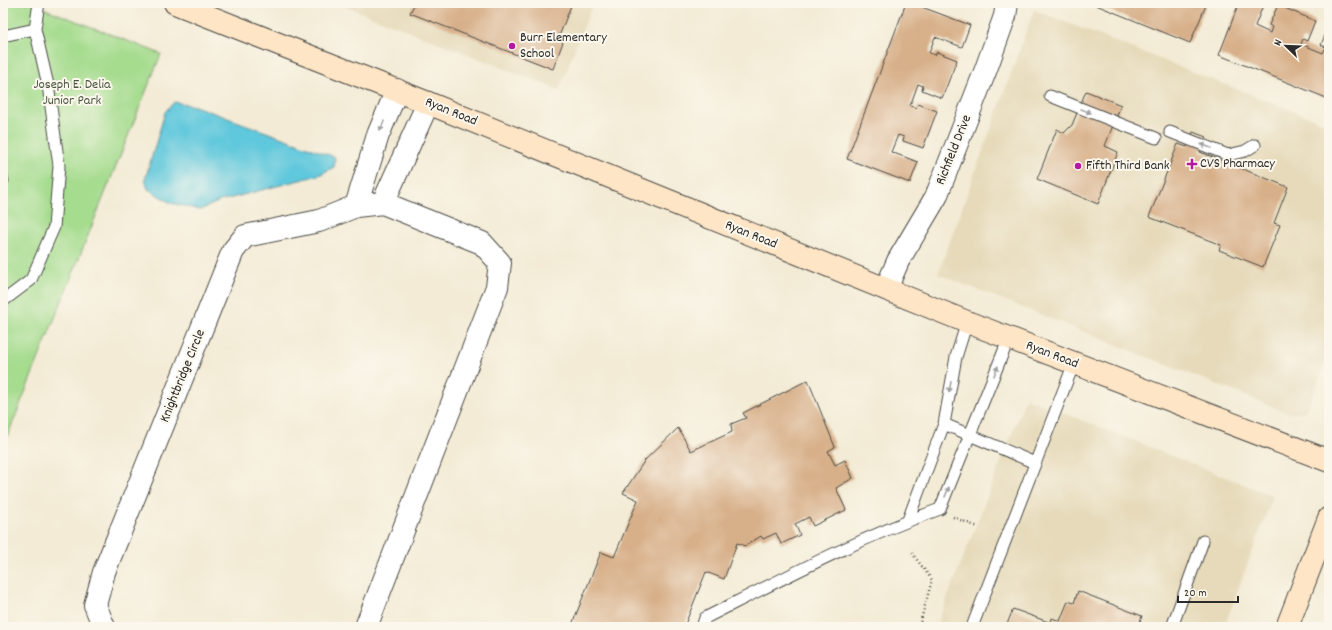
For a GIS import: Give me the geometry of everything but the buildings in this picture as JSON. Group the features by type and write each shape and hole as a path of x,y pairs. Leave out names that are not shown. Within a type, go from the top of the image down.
{"main road":[{"name":"Ryan Road","path":"174,3 397,90 886,290 1074,364 1329,461"},
{"path":"1287,627 1329,518"}],"street":[{"name":"Richfield Drive","path":"886,290 898,262 936,197 986,69 1005,16 1007,3"},
{"path":"356,206 378,135 397,90"},
{"path":"383,203 428,103"},
{"name":"Knightbridge Circle","path":"104,627 95,605 104,572 233,251 244,236 319,221 356,206 383,203 482,243 500,263 497,287 366,627"}],"lane":[{"path":"3,301 31,280 54,227 59,166 48,85 35,30 39,3"},
{"path":"3,36 35,30"},
{"path":"1050,96 1156,138"},
{"path":"1170,132 1228,155 1245,151 1255,145"},
{"path":"908,520 944,424 956,357 967,322"},
{"path":"702,627 705,618 908,520 940,509 1008,338"},
{"path":"972,627 1074,364"},
{"path":"944,424 1036,463"},
{"path":"1172,627 1203,541"}],"path":[{"path":"947,515 978,528"},
{"path":"912,552 932,580 919,627"}],"shaded area":[{"name":"Burr Elementary School","path":"337,3 593,3 559,90"},
{"path":"1034,10 1329,125 1329,355 1306,411 1296,413 1286,412 938,274"},
{"path":"1026,398 1273,496 1224,627 936,627"}],"green space":[{"name":"Joseph E. Delia Junior Park","path":"3,3 30,3 161,54 3,447"}],"water":[{"path":"174,102 195,106 335,157 334,167 319,175 220,201 200,210 171,203 148,189 145,180 165,112"}],"place":[{"name":"Burr Elementary School","path":"512,46"},
{"name":"CVS Pharmacy","path":"1192,164"},
{"name":"Fifth Third Bank","path":"1078,166"}]}
